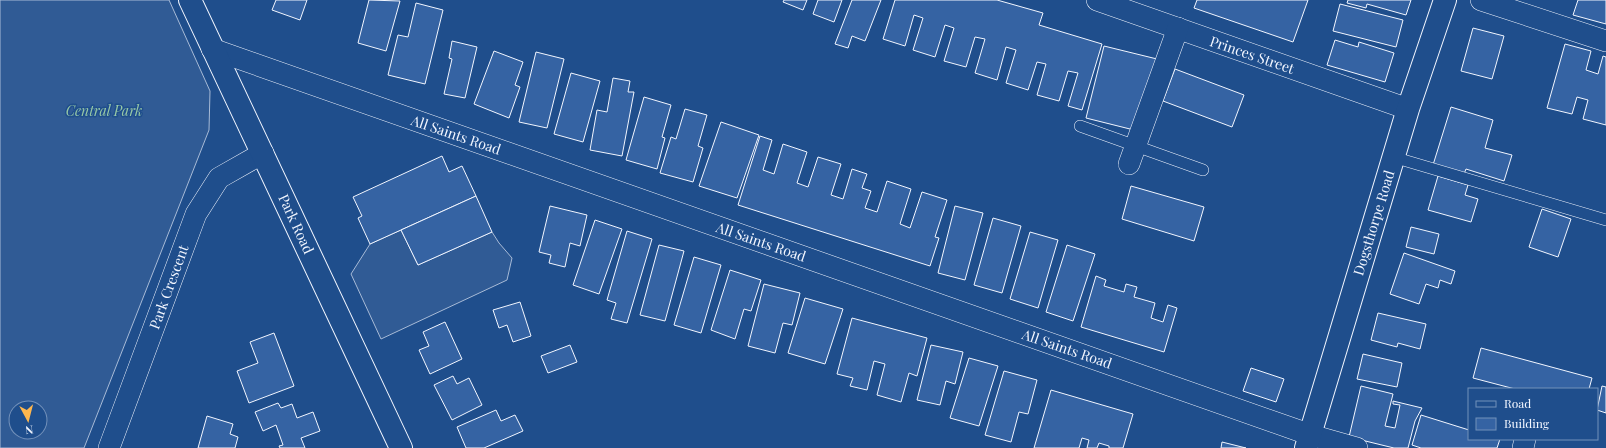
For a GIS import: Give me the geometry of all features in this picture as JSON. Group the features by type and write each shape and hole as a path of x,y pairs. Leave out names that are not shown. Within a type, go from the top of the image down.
{"street":[{"name":"Park Road","path":"190,0 401,448"},
{"name":"Princes Street","path":"1097,0 1408,109"},
{"name":"Dogsthorpe Road","path":"1308,442 1393,157 1445,0"},
{"path":"1481,0 1606,41"},
{"path":"1132,155 1178,28"},
{"name":"All Saints Road","path":"212,49 1308,442 1357,448"},
{"name":"Park Crescent","path":"110,448 196,214 219,178 263,153"}],"lane":[{"path":"1080,126 1132,155 1203,170"},
{"path":"1393,157 1606,220"}],"shaded area":[{"name":"Central Park","path":"0,0 169,0 210,91 209,130 84,448 0,448"},
{"path":"401,230 418,265 492,232 512,258 507,280 381,339 351,274 370,244"}],"building":[{"path":"276,0 307,0 300,20 272,10"},
{"path":"369,0 400,1 386,51 358,43"},
{"path":"784,0 807,0 803,10 783,2"},
{"path":"818,0 842,0 834,22 813,14"},
{"path":"852,0 881,0 865,41 852,36 848,48 835,44"},
{"path":"895,0 997,0 1043,13 1039,25 1102,44 1082,110 1068,106 1078,73 1068,71 1059,101 1037,95 1046,64 1037,62 1028,90 1006,83 1016,50 1006,47 997,80 975,73 985,39 975,37 966,67 944,61 954,28 945,25 935,57 913,50 923,18 914,15 905,46 883,39"},
{"path":"1197,0 1308,0 1293,42 1194,8"},
{"path":"1348,0 1411,0 1406,15 1367,4 1366,8 1347,3"},
{"path":"1578,0 1606,0 1606,24 1573,15"},
{"path":"416,3 443,10 425,84 388,75 398,35 408,37"},
{"path":"1340,4 1403,20 1396,47 1333,31"},
{"path":"1473,28 1504,36 1492,79 1461,71"},
{"path":"1335,40 1358,47 1359,42 1394,53 1385,82 1327,65"},
{"path":"452,41 477,47 465,98 444,94 452,59 449,58"},
{"path":"1565,44 1591,51 1586,70 1598,74 1603,56 1606,57 1606,125 1583,119 1588,100 1577,97 1572,114 1547,108"},
{"path":"1104,46 1157,59 1138,131 1086,118"},
{"path":"494,51 523,62 515,85 520,87 509,118 474,104"},
{"path":"536,52 564,59 547,128 519,122"},
{"path":"1175,69 1244,95 1232,127 1163,101"},
{"path":"571,73 600,81 583,142 554,134"},
{"path":"613,78 630,81 628,92 634,92 622,156 590,150 597,110 607,112"},
{"path":"644,97 671,105 662,137 665,138 657,169 626,160"},
{"path":"1451,107 1493,120 1485,148 1512,155 1504,181 1466,169 1464,174 1433,165"},
{"path":"685,109 707,115 698,146 703,148 693,182 660,173 671,137 676,139"},
{"path":"721,122 759,135 737,198 699,186"},
{"path":"760,136 772,140 763,170 774,174 783,144 807,152 797,183 808,187 818,157 841,164 831,195 843,199 852,169 867,174 862,188 871,191 865,208 877,212 887,181 911,189 900,224 910,228 922,192 947,200 935,237 939,238 930,266 738,205"},
{"path":"442,156 449,172 462,166 476,196 370,244 358,218 362,216 353,197"},
{"path":"1438,176 1468,185 1465,195 1478,199 1471,222 1428,210"},
{"path":"1131,186 1204,207 1194,241 1122,219"},
{"path":"476,196 492,232 418,265 401,230"},
{"path":"550,206 587,215 580,246 570,243 565,267 549,263 551,255 539,252"},
{"path":"955,206 983,213 965,280 938,273"},
{"path":"1542,209 1571,219 1558,257 1529,247"},
{"path":"993,218 1021,226 1002,293 974,285"},
{"path":"595,220 622,229 599,294 573,285"},
{"path":"1411,227 1439,234 1434,254 1406,247"},
{"path":"627,231 652,239 627,323 611,319 616,303 607,300"},
{"path":"1030,232 1058,240 1038,308 1010,299"},
{"path":"659,245 684,251 665,321 640,315"},
{"path":"1067,245 1095,254 1073,321 1046,312"},
{"path":"1404,253 1455,271 1451,284 1440,280 1438,288 1426,284 1419,304 1390,294"},
{"path":"694,257 721,265 701,333 674,325"},
{"path":"730,270 761,280 751,311 744,309 735,339 711,330"},
{"path":"1096,276 1106,280 1104,286 1124,292 1126,284 1137,287 1134,297 1155,303 1151,318 1163,322 1168,305 1177,308 1164,352 1081,327"},
{"path":"764,284 800,293 792,325 783,323 775,353 748,346"},
{"path":"805,298 843,309 825,364 788,353"},
{"path":"520,302 531,336 513,342 507,325 499,328 493,310"},
{"path":"1378,313 1426,324 1420,349 1398,343 1397,347 1371,340"},
{"path":"852,318 927,338 917,376 909,373 901,402 877,395 885,364 874,361 867,390 850,386 853,378 837,374"},
{"path":"445,322 462,359 430,374 419,350 429,346 423,332"},
{"path":"274,333 294,386 249,403 237,371 258,363 250,342"},
{"path":"570,345 577,362 548,373 541,356"},
{"path":"931,345 963,352 955,384 946,381 940,405 917,400"},
{"path":"1481,348 1592,378 1589,388 1511,388 1473,378"},
{"path":"1363,354 1402,363 1397,387 1357,379"},
{"path":"969,358 998,366 979,426 950,418"},
{"path":"1251,368 1284,379 1276,402 1243,391"},
{"path":"1004,371 1037,380 1028,414 1019,412 1011,442 985,435"},
{"path":"453,376 457,384 469,378 482,405 452,420 434,385"},
{"path":"1361,386 1393,394 1385,426 1395,428 1400,405 1393,404 1393,401 1422,408 1415,421 1408,448 1394,448 1349,437"},
{"path":"1602,386 1606,387 1606,413 1598,410"},
{"path":"1051,390 1133,414 1123,448 1109,448 1109,446 1099,443 1097,448 1087,448 1089,440 1082,438 1079,448 1034,448"},
{"path":"278,403 281,408 292,404 297,418 313,412 320,431 301,438 305,448 280,448 279,446 283,445 276,425 263,431 255,412"},
{"path":"496,410 501,421 515,415 523,431 484,448 466,448 457,427"},
{"path":"1421,415 1468,430 1468,440 1500,440 1497,448 1421,448 1412,445"},
{"path":"207,416 233,424 230,434 238,437 235,448 198,448"},
{"path":"1222,442 1246,448 1221,448"}]}
